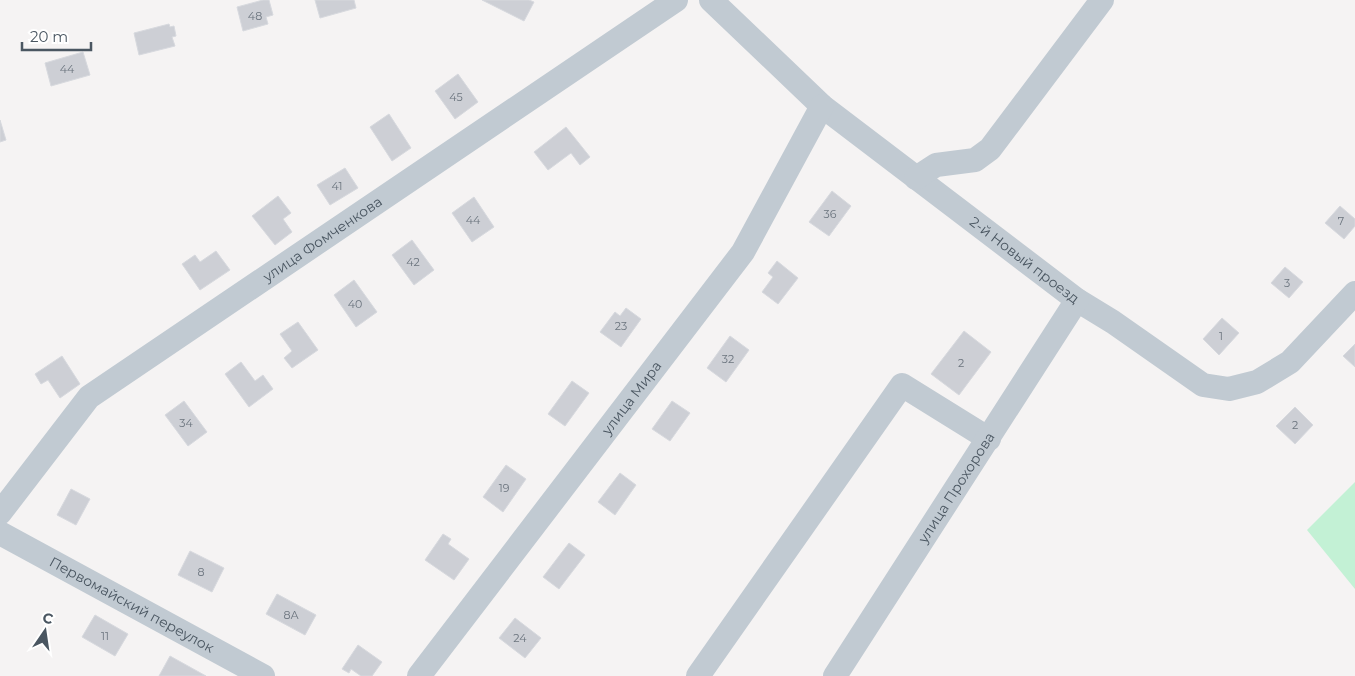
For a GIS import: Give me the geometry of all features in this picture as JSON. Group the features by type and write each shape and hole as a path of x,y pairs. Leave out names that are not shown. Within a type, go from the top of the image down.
{"street":[{"name":"улица Фомченкова","path":"0,513 89,397 676,0"},
{"name":"2-й Новый проезд","path":"711,0 822,106 1077,300 1113,322 1203,385 1229,389 1257,382 1290,362 1355,293"},
{"path":"916,178 936,166 975,160 990,149 1102,0"},
{"name":"улица Мира","path":"420,676 743,252 822,106"},
{"name":"улица Прохорова","path":"836,676 1077,300"},
{"path":"698,676 902,385 989,439"},
{"name":"Первомайский переулок","path":"0,533 264,676"}],"green space":[{"path":"1355,482 1355,589 1307,530"}],"building":[{"path":"269,0 273,15 266,17 268,24 243,31 237,7"},
{"path":"315,0 354,0 356,8 320,18"},
{"path":"482,0 529,0 534,2 524,21"},
{"path":"169,24 170,27 174,26 176,36 172,37 175,46 139,55 134,33"},
{"path":"83,52 90,75 51,86 45,63"},
{"path":"458,74 478,102 455,119 435,91"},
{"path":"389,114 411,148 392,161 370,127"},
{"path":"0,120 6,140 0,142"},
{"path":"566,127 590,157 580,165 571,153 548,170 534,152"},
{"path":"345,168 358,188 330,205 317,185"},
{"path":"832,191 851,206 829,236 809,222"},
{"path":"278,196 291,213 283,219 292,232 275,245 252,216"},
{"path":"474,197 494,227 472,242 452,213"},
{"path":"1340,206 1355,219 1355,226 1344,239 1325,223"},
{"path":"412,240 434,270 414,285 392,255"},
{"path":"216,251 230,270 200,290 182,264 195,255 200,262"},
{"path":"777,261 798,278 778,304 762,292 773,277 768,273"},
{"path":"1285,267 1303,282 1289,298 1271,283"},
{"path":"354,280 377,312 356,327 334,295"},
{"path":"626,308 641,319 621,347 600,332 615,312 620,316"},
{"path":"1222,318 1239,333 1219,355 1203,339"},
{"path":"298,322 318,350 292,368 284,358 292,351 280,334"},
{"path":"964,331 991,352 959,395 931,374"},
{"path":"730,336 749,350 726,382 707,368"},
{"path":"1355,344 1355,367 1343,356"},
{"path":"62,356 80,384 60,398 48,380 41,384 35,374"},
{"path":"241,362 255,381 263,375 273,389 249,407 225,374"},
{"path":"572,381 589,393 565,426 548,414"},
{"path":"184,401 207,432 188,446 165,415"},
{"path":"672,401 690,413 670,441 652,429"},
{"path":"1295,407 1313,425 1295,444 1276,426"},
{"path":"506,465 526,479 503,512 483,497"},
{"path":"620,473 636,485 615,515 598,502"},
{"path":"71,489 90,499 76,525 57,515"},
{"path":"443,534 451,539 448,544 469,559 454,580 425,560"},
{"path":"569,543 585,555 559,589 543,577"},
{"path":"190,551 224,568 212,592 178,575"},
{"path":"277,594 316,615 305,635 266,614"},
{"path":"95,615 128,634 115,656 82,637"},
{"path":"515,618 541,638 525,658 499,638"},
{"path":"358,645 382,662 372,676 361,676 351,669 349,673 342,669"},
{"path":"170,656 206,676 159,676"}]}
